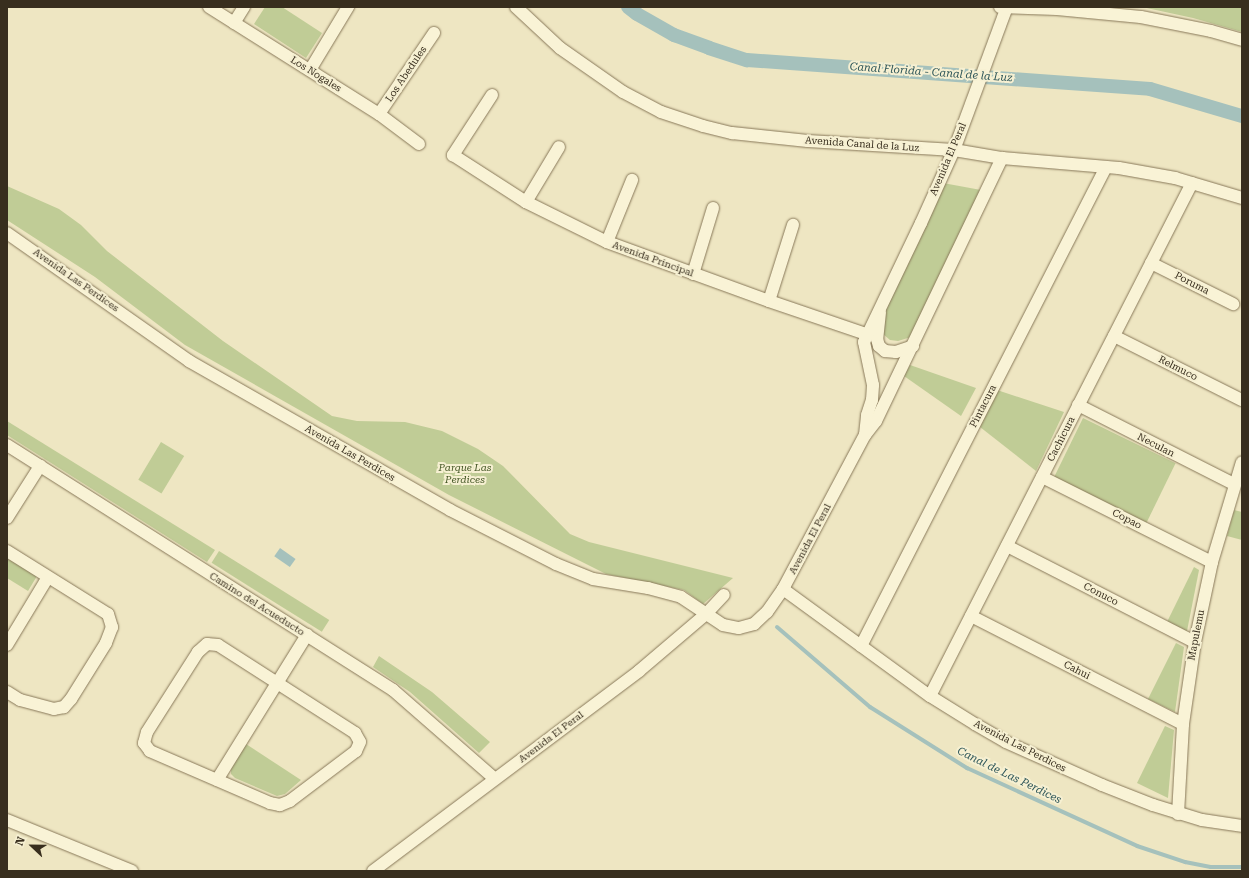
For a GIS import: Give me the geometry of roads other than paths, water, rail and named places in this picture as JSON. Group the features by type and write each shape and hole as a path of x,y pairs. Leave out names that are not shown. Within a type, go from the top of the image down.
{"street":[{"name":"Los Nogales","path":"209,7 379,114 419,144"},
{"path":"234,23 244,7"},
{"path":"310,70 348,7"},
{"name":"Avenida Canal de la Luz","path":"516,7 560,48 605,80 642,103 682,120 717,130 874,146 954,150 1002,158 1106,167 1157,174 1242,198"},
{"path":"1004,7 1058,8 1141,17 1211,31 1242,40"},
{"name":"Avenida El Peral","path":"865,435 867,415 872,400 873,385 864,350 866,334 921,223 954,150 988,59 1004,7"},
{"name":"Los Abedules","path":"379,114 434,33"},
{"name":"Avenida Principal","path":"492,95 454,155 526,202 607,242 769,301 866,334"},
{"path":"526,202 559,147"},
{"name":"Avenida El Peral","path":"717,621 731,627 747,627 754,624 767,612 783,589 865,435 876,421 1002,158"},
{"name":"Pintacura","path":"861,646 1106,167"},
{"path":"607,242 632,180"},
{"name":"Cachicura","path":"930,696 1192,183"},
{"path":"693,274 713,208"},
{"path":"769,301 793,224"},
{"name":"Avenida Las Perdices","path":"7,233 189,361 450,510 556,564 593,580 648,588 681,597 717,621"},
{"name":"Poruma","path":"1151,262 1233,304"},
{"name":"Avenida El Peral","path":"880,307 881,316 877,339 879,346 885,351 896,352 913,346"},
{"name":"Relmuco","path":"1114,336 1242,400"},
{"name":"Neculan","path":"1078,405 1234,484"},
{"name":"Camino del Acueducto","path":"7,446 393,690 495,779"},
{"name":"Mapulemu","path":"1178,814 1183,724 1194,642 1212,562 1234,484 1242,462"},
{"path":"7,518 40,466"},
{"name":"Copao","path":"1042,477 1212,562"},
{"name":"Conuco","path":"1007,546 1194,642"},
{"path":"7,551 108,614 112,627 110,638 71,699 64,707 54,709 40,706 20,700 7,692"},
{"path":"7,646 48,577"},
{"name":"Avenida Las Perdices","path":"783,589 930,696 975,724 1038,758 1127,796 1178,814 1242,826"},
{"name":"Avenida El Peral","path":"373,871 614,689 706,614 724,595"},
{"name":"Cahui","path":"971,616 1183,724"},
{"path":"217,780 307,635"},
{"path":"207,644 218,646 355,733 360,742 356,751 290,801 280,805 270,803 217,780 150,751 144,743 147,732 198,652 207,644"},
{"path":"7,820 132,871"}],"water":[{"path":"280,548 296,559 290,567 274,556"}],"waterway":[{"name":"Canal Florida - Canal de la Luz","path":"628,7 637,14 674,35 747,60 1150,89 1242,116"},
{"name":"Canal de Las Perdices","path":"777,627 870,707 967,768 1137,846 1185,862 1211,867 1242,867"}],"park label":[{"name":"Parque Las Perdices","path":"465,472"}]}
